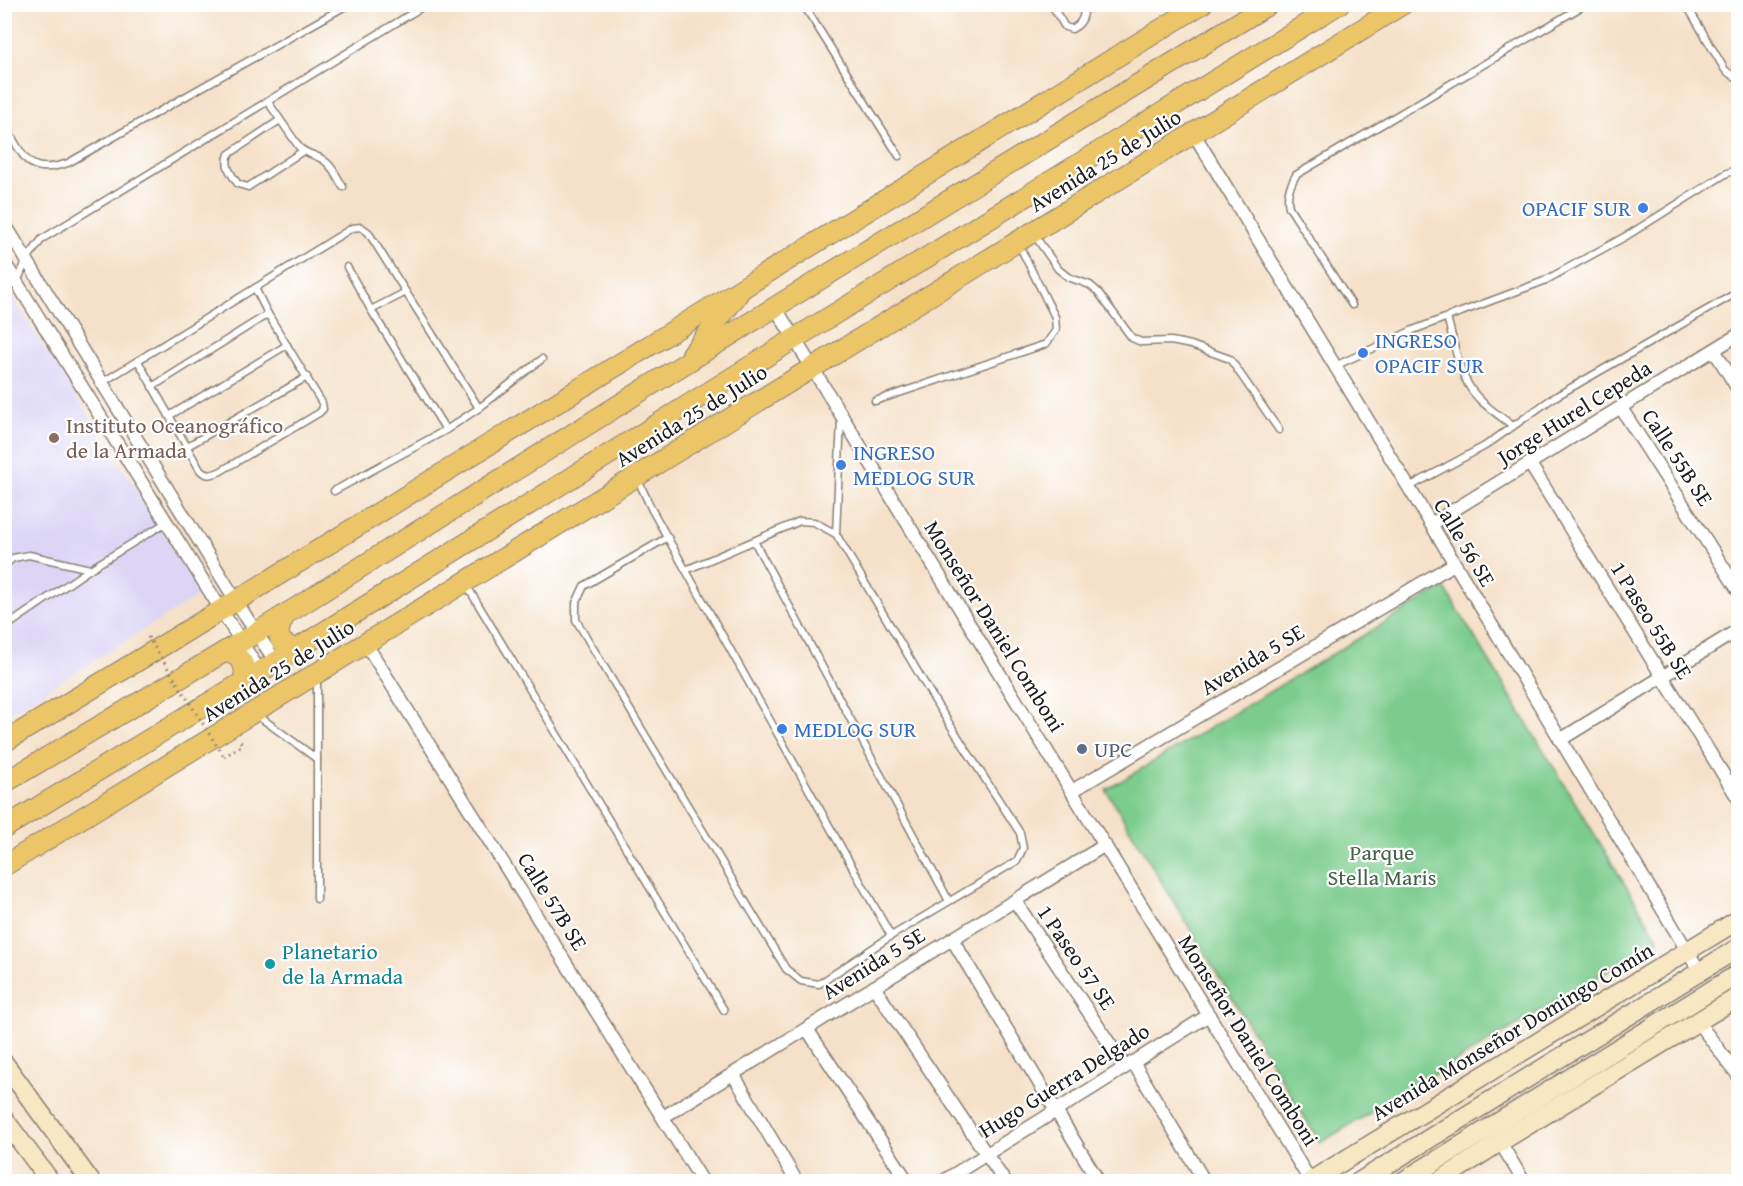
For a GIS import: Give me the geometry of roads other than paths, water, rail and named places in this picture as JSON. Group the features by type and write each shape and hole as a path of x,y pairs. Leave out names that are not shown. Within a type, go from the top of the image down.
{"main road":[{"name":"Avenida 25 de Julio","path":"4,783 249,637 775,307 1269,4"},
{"name":"Avenida 25 de Julio","path":"4,828 1339,4"},
{"name":"Avenida 25 de Julio","path":"4,866 1403,4"},
{"path":"4,742 229,605 1191,7"},
{"path":"684,364 745,285"},
{"path":"286,614 279,627 279,636 284,644 297,649"},
{"path":"224,652 232,653 240,658 246,674 260,672"},
{"name":"Avenida Monseñor Domingo Comín","path":"1310,1181 1738,920"},
{"name":"Avenida Monseñor Domingo Comín","path":"1359,1182 1738,948"},
{"path":"1402,1182 1738,974"},
{"path":"1438,1182 1738,997"},
{"path":"4,1063 91,1182"},
{"path":"4,1119 51,1182"}],"street":[{"name":"Calle 56 SE","path":"1194,134 1700,972"},
{"path":"4,223 183,513 229,605"},
{"path":"4,262 167,522 229,605 249,637 260,672"},
{"name":"Monseñor Daniel Comboni","path":"775,307 1310,1181"},
{"name":"Jorge Hurel Cepeda","path":"1431,524 1738,335"},
{"path":"1714,350 1738,389"},
{"name":"Calle 55B SE","path":"1621,408 1738,590"},
{"name":"1 Paseo 55B SE","path":"1530,464 1738,798"},
{"path":"167,522 183,513"},
{"name":"Avenida 5 SE","path":"1072,791 1454,564"},
{"path":"1560,740 1738,630"},
{"path":"249,637 260,672"},
{"name":"Calle 57B SE","path":"366,644 703,1182"},
{"name":"Avenida 5 SE","path":"663,1117 1105,845"},
{"name":"1 Paseo 57 SE","path":"1015,901 1129,1064 1205,1182"},
{"path":"952,939 1099,1182"},
{"path":"874,987 1005,1182"},
{"name":"Hugo Guerra Delgado","path":"942,1182 1209,1015"},
{"path":"1697,1021 1738,1076"},
{"path":"807,1029 908,1182"},
{"path":"733,1074 797,1182"},
{"path":"1500,1142 1524,1182"}],"lane":[{"path":"4,124 30,164 43,169 68,164 349,4"},
{"path":"4,289 17,282 27,259 42,239 428,4"},
{"path":"803,4 899,156"},
{"path":"1051,4 1065,27 1072,29 1083,20 1084,14 1078,4"},
{"path":"1353,305 1288,207 1287,198 1296,175 1586,4"},
{"path":"1686,4 1725,70 1733,76 1738,76"},
{"path":"268,102 303,151 329,164 343,187"},
{"path":"280,120 229,154 227,167 238,184 248,187 303,151"},
{"path":"1335,366 1413,330 1544,280 1628,235 1727,173 1738,170"},
{"path":"103,382 256,290 352,228 361,227 368,232 478,408"},
{"path":"875,401 1046,344 1056,330 1056,317 1025,237"},
{"path":"1025,237 1058,269 1090,285 1098,292 1132,338 1141,342 1181,343 1230,359 1279,430"},
{"path":"347,267 371,310 446,430"},
{"path":"138,361 186,447 204,474 211,475 220,471 319,414 323,409 322,404 256,290"},
{"path":"371,310 406,292"},
{"path":"1409,488 1485,446 1553,398 1738,292"},
{"path":"152,387 268,314"},
{"path":"1448,317 1461,370 1472,390 1489,407 1514,426"},
{"path":"169,416 287,345"},
{"path":"334,491 446,430 542,359"},
{"path":"186,447 307,377"},
{"path":"836,534 841,415"},
{"path":"636,477 891,936"},
{"path":"668,537 584,586 576,603 576,620 786,969 801,981 819,984 891,936 1017,861 1023,848 1020,833 938,706 836,534 814,522 800,521 686,570"},
{"path":"4,628 90,569 167,522"},
{"path":"754,541 950,902"},
{"path":"4,566 14,558 29,555 90,569"},
{"path":"465,583 724,1010"},
{"path":"317,674 317,899"},
{"path":"254,713 317,759"}],"place":[{"name":"OPACIF SUR","path":"1643,208"},
{"name":"INGRESO OPACIF SUR","path":"1363,353"},
{"name":"Instituto Oceanográfico de la Armada","path":"54,438"},
{"name":"INGRESO MEDLOG SUR","path":"841,465"},
{"name":"MEDLOG SUR","path":"782,729"},
{"name":"UPC","path":"1082,749"},
{"name":"Planetario de la Armada","path":"270,964"}],"park label":[{"name":"Parque Stella Maris","path":"1382,864"}]}
